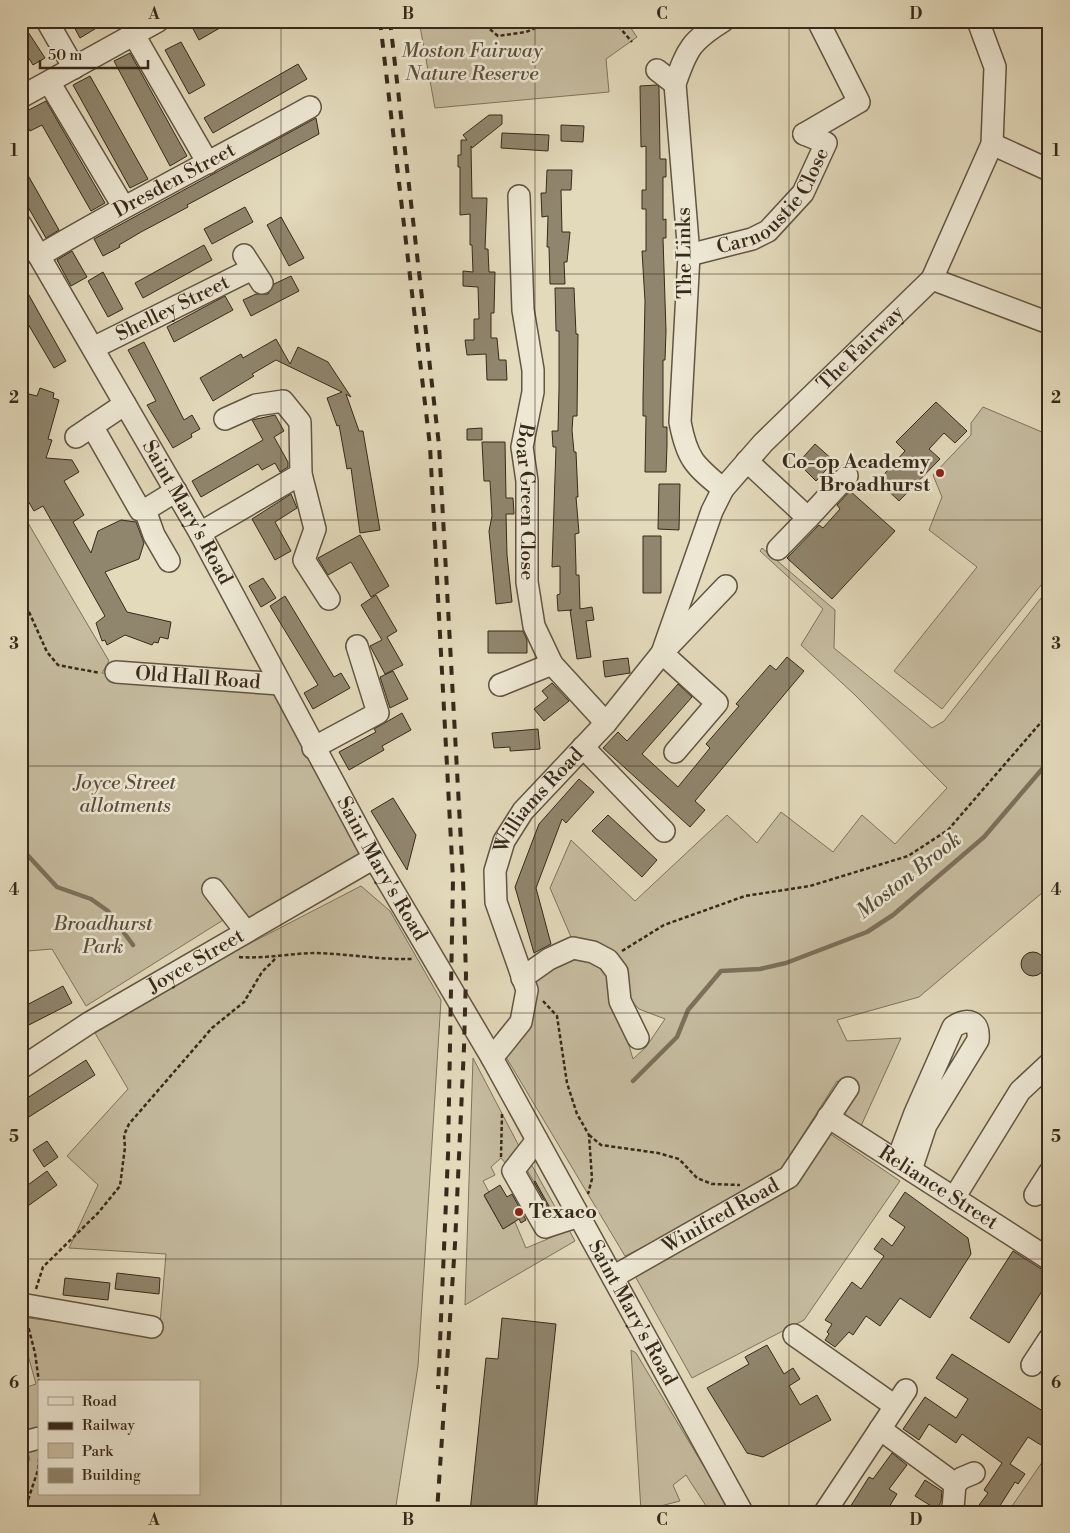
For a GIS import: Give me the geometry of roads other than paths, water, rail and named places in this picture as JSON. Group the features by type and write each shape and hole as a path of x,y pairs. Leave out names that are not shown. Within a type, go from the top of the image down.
{"street":[{"path":"47,21 74,68"},
{"path":"21,98 158,21"},
{"name":"The Links","path":"723,21 699,36 684,58 674,84 689,255 680,422 684,447 697,467 723,488"},
{"name":"Carnoustie Close","path":"689,255 752,239 768,231 804,193 826,143 804,134 859,102 818,21"},
{"name":"The Fairway","path":"662,653 712,511 723,488 747,461 932,279 992,144 995,68 978,21"},
{"path":"134,35 208,163"},
{"path":"656,70 674,84"},
{"path":"49,82 123,206"},
{"name":"Dresden Street","path":"39,256 123,206 208,163 310,107"},
{"path":"992,144 1049,170"},
{"name":"Boar Green Close","path":"520,196 523,310 532,370 533,392 522,447 527,481 527,582 534,626 552,664 606,723"},
{"name":"Saint Mary's Road","path":"21,226 200,533 374,858 492,1058 742,1512"},
{"name":"Shelley Street","path":"93,348 253,269"},
{"path":"932,279 1049,323"},
{"path":"225,419 256,405 282,401 300,422 301,474 315,529 304,560 329,599"},
{"path":"125,404 84,431 140,510 145,510 176,491"},
{"path":"747,461 808,518"},
{"path":"200,533 301,474"},
{"path":"778,549 847,476"},
{"path":"145,510 154,535 169,561"},
{"name":"Williams Road","path":"492,1058 521,1022 525,984 496,902 496,871 504,841 523,811 606,723 662,653 726,586"},
{"path":"314,748 378,713 357,646"},
{"path":"662,653 716,703 675,752"},
{"path":"500,685 552,664"},
{"name":"Old Hall Road","path":"116,672 280,684"},
{"path":"583,747 664,831"},
{"name":"Joyce Street","path":"21,1068 89,1023 374,858"},
{"path":"213,889 246,932"},
{"path":"525,984 549,959 574,948 593,952 608,960 617,972 620,1001 638,1038"},
{"path":"962,1021 970,1021 976,1026 978,1040 926,1125 904,1166 915,1114 953,1027 962,1021"},
{"path":"954,1198 1020,1091 1049,1064"},
{"name":"Winifred Road","path":"613,1277 789,1177 848,1088"},
{"name":"Reliance Street","path":"828,1117 1049,1259"},
{"path":"537,1140 507,1164 545,1227 580,1216"},
{"path":"1036,1195 1049,1173"},
{"path":"25,1304 152,1327"},
{"path":"794,1334 901,1398 824,1512"},
{"path":"1032,1365 1049,1339"},
{"path":"880,1430 953,1500 962,1478 974,1473"},
{"path":"21,1443 38,1438"}],"waterway":[{"name":"Moston Brook","path":"633,1081 677,1037 688,1010 721,971 760,969 786,963 867,932 893,915 984,837 1049,761"},
{"path":"21,848 57,887 91,899 108,911 133,945"}],"railway":[{"path":"380,21 430,446 453,879 448,1155 438,1389"},
{"path":"390,21 439,445 463,879 466,975 464,1047 455,1244 437,1512"}],"place":[{"name":"Co-op Academy Broadhurst","path":"940,473"},
{"name":"Texaco","path":"519,1212"}],"park label":[{"name":"Moston Fairway Nature Reserve","path":"472,62"},
{"name":"Joyce Street allotments","path":"125,794"},
{"name":"Broadhurst Park","path":"103,936"}]}
